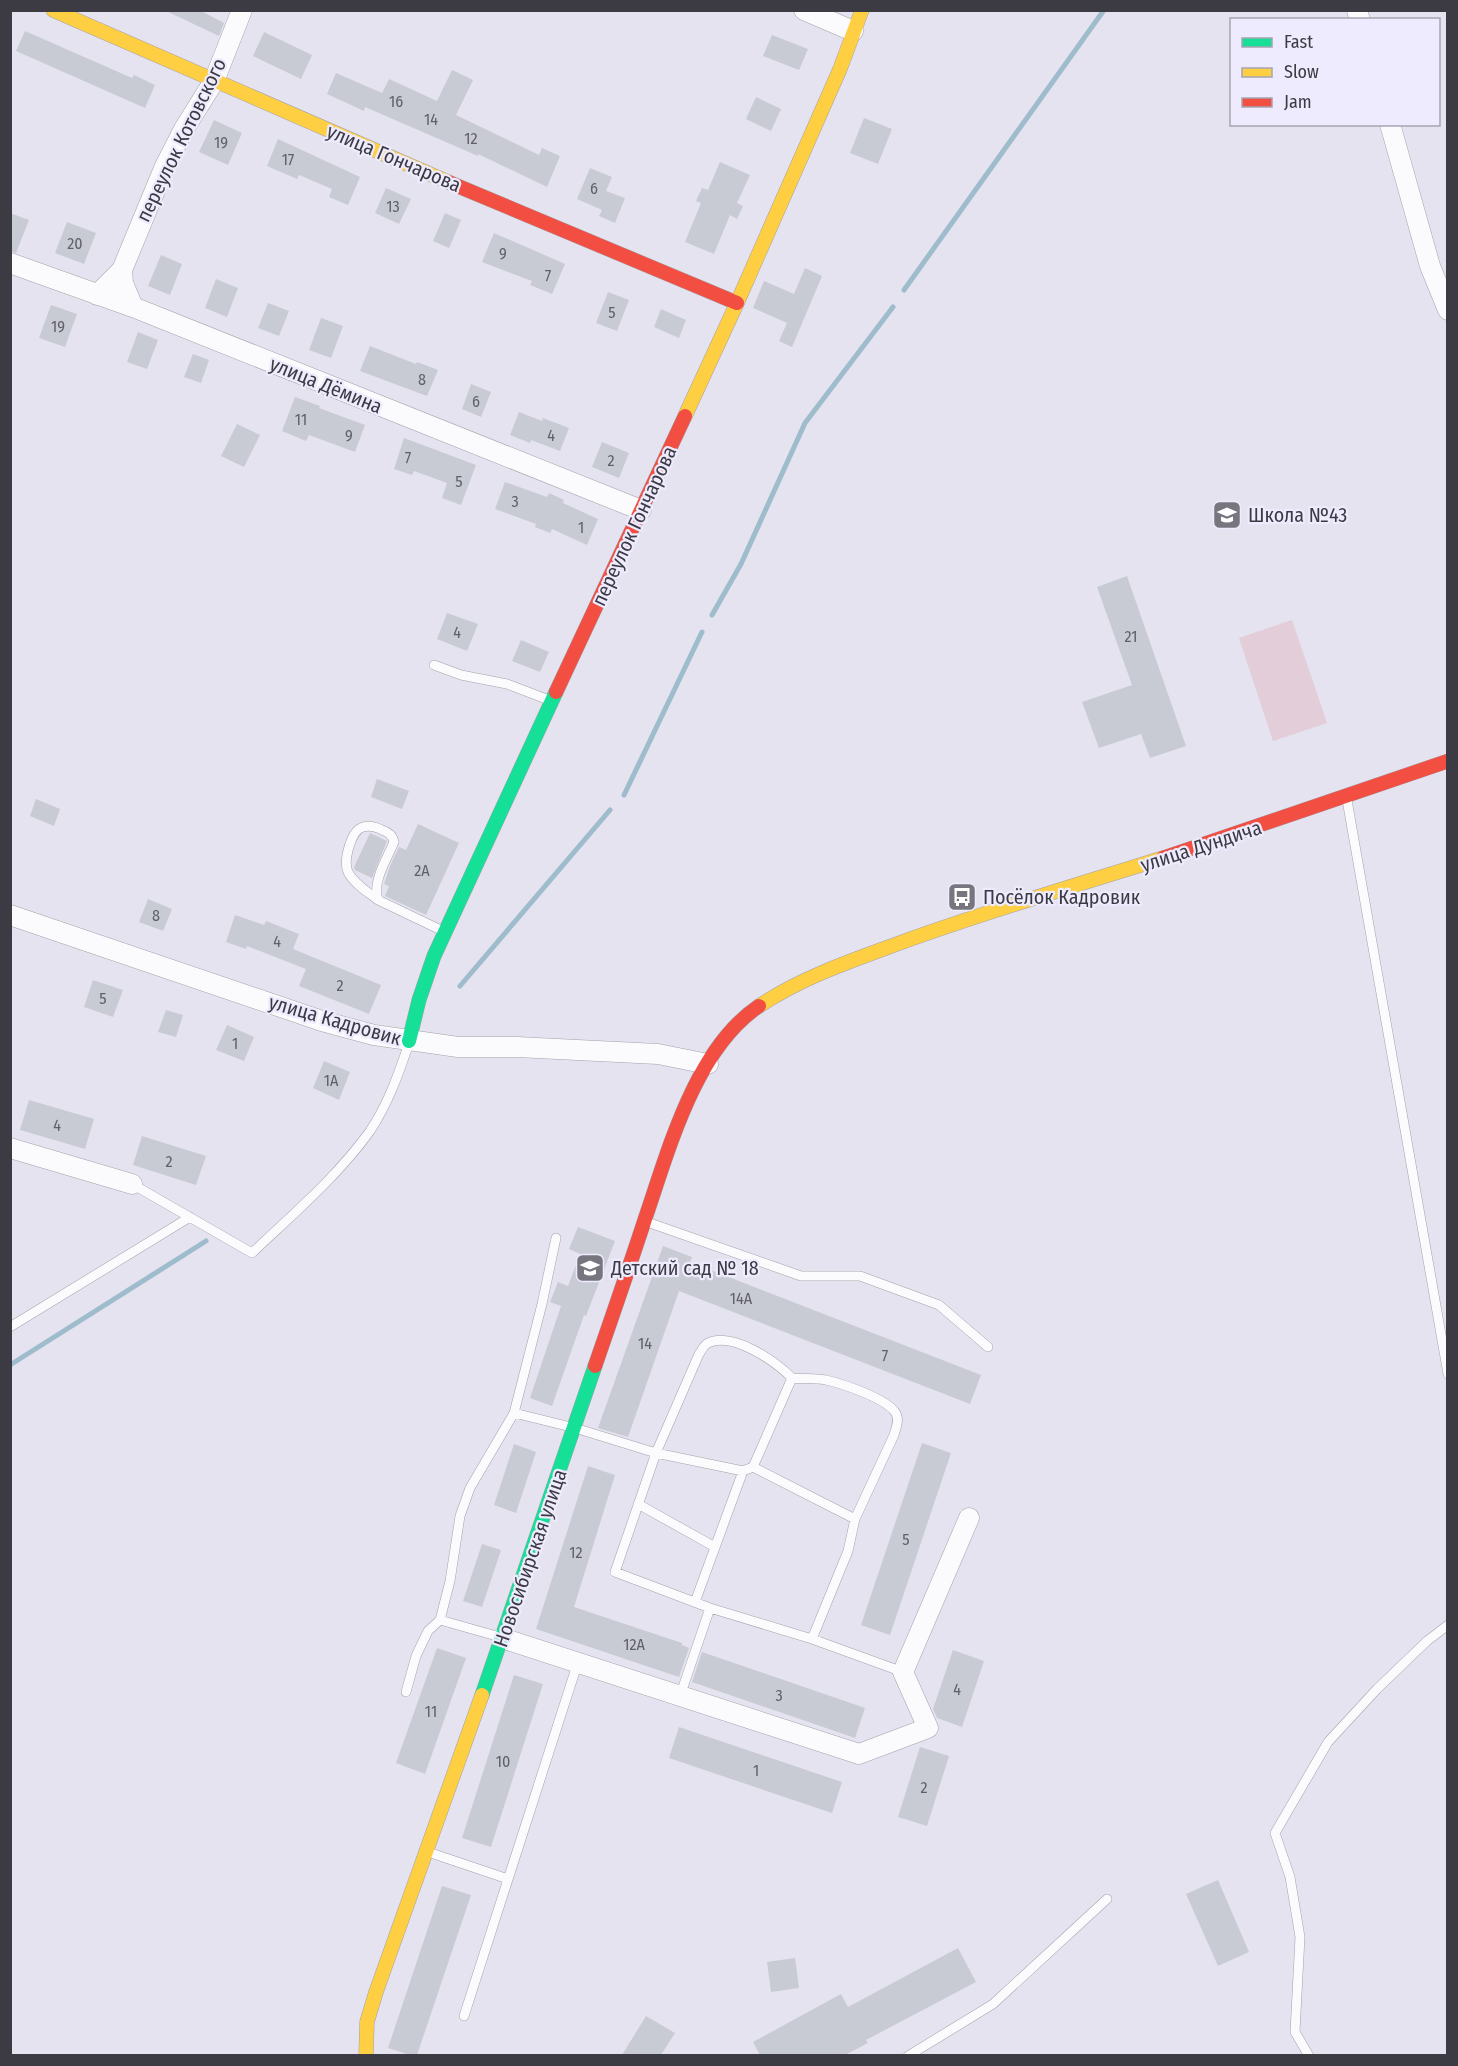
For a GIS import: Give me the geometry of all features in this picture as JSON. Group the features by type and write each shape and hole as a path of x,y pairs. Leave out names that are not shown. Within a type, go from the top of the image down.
{"street":[{"name":"улица Гончарова","path":"53,10 467,190 737,303"},
{"name":"переулок Котовского","path":"122,270 165,166 184,129 214,81 242,10"},
{"path":"804,10 853,31"},
{"name":"переулок Гончарова","path":"409,1041 419,1000 434,956 737,303 840,69 862,10"},
{"path":"1391,126 1430,266 1448,310"},
{"name":"улица Дёмина","path":"10,263 133,307 641,510"},
{"path":"97,295 122,270"},
{"path":"122,270 123,283 133,307"},
{"name":"улица Дундича","path":"708,1064 740,1020 777,995 814,976 878,950 984,913 1243,833 1448,761"},
{"name":"улица Кадровик","path":"10,915 322,1021 374,1035 458,1047 517,1047 658,1054 708,1064"},
{"name":"Новосибирская улица","path":"366,2055 367,2022 376,1992 502,1638 666,1159 689,1102 708,1064"},
{"path":"10,1148 132,1184"},
{"path":"502,1638 859,1754 928,1728 903,1671 969,1518"}],"lane":[{"path":"434,665 460,675 507,684 552,701"},
{"path":"1347,797 1448,1374"},
{"path":"378,900 375,892 394,838 374,826 363,826 357,831 346,857 346,869 352,879 378,900 445,932"},
{"path":"132,1184 252,1253 328,1181 365,1136 399,1076 409,1041"},
{"path":"10,1327 190,1217"},
{"path":"644,1221 801,1276 860,1276 939,1305 988,1347"},
{"path":"406,1692 416,1656 428,1631 440,1620 450,1581 460,1516 470,1488 513,1413 542,1304 556,1238"},
{"path":"812,1639 848,1551 855,1519 894,1436 898,1421 895,1413 884,1403 850,1387 824,1379 792,1378 779,1365 761,1353 734,1343 715,1341 706,1344 699,1354 656,1453 615,1572 710,1608 812,1639 903,1671"},
{"path":"513,1413 575,1428 656,1453 743,1471 753,1467 792,1378"},
{"path":"753,1467 855,1519"},
{"path":"695,1602 743,1471"},
{"path":"639,1504 715,1547"},
{"path":"680,1695 710,1608"},
{"path":"440,1620 502,1638"},
{"path":"1309,2055 1295,2032 1300,1937 1290,1877 1275,1833 1328,1742 1377,1689 1427,1641 1448,1625"},
{"path":"464,2016 579,1662"},
{"path":"426,1851 508,1879"},
{"path":"908,2055 993,2004 1107,1899"}],"shaded area":[{"path":"1292,620 1327,723 1273,741 1239,638"}],"building":[{"path":"164,10 199,10 224,23 219,36"},
{"path":"25,31 132,78 134,75 155,85 145,108 16,51"},
{"path":"264,32 312,55 301,79 253,56"},
{"path":"772,35 808,49 799,70 763,56"},
{"path":"452,70 473,80 456,115 539,155 542,148 560,156 547,187 478,154 478,156 365,107 364,111 327,94 336,73 382,93 389,79 437,101"},
{"path":"756,97 781,109 771,131 746,119"},
{"path":"864,118 892,129 878,164 850,153"},
{"path":"214,120 242,133 228,165 199,152"},
{"path":"278,139 360,177 348,205 329,197 332,189 299,175 297,179 267,166"},
{"path":"720,162 750,175 737,203 743,206 737,219 730,215 714,254 685,242 701,203 696,201 702,188 708,190"},
{"path":"590,168 612,177 606,191 625,198 615,223 599,216 602,210 577,199"},
{"path":"386,188 411,199 399,224 375,213"},
{"path":"10,213 29,220 16,253 10,251"},
{"path":"445,213 461,220 449,248 433,241"},
{"path":"67,222 96,233 84,264 55,253"},
{"path":"494,233 565,264 552,294 530,285 532,281 482,262"},
{"path":"161,255 182,264 170,295 148,286"},
{"path":"805,268 822,276 792,347 779,341 787,323 753,308 764,281 794,294"},
{"path":"216,279 238,288 227,317 205,308"},
{"path":"608,292 629,300 617,331 596,323"},
{"path":"268,303 289,311 279,336 258,328"},
{"path":"51,305 77,314 65,347 39,338"},
{"path":"661,309 686,320 679,338 654,327"},
{"path":"321,318 343,326 331,358 309,350"},
{"path":"138,332 158,340 147,369 127,362"},
{"path":"370,346 438,370 427,396 360,371"},
{"path":"193,354 209,360 201,383 184,377"},
{"path":"471,384 491,392 481,417 462,409"},
{"path":"295,397 365,425 355,452 309,435 306,441 282,431"},
{"path":"519,412 569,428 560,451 510,435"},
{"path":"237,424 260,435 244,467 221,456"},
{"path":"404,438 476,465 461,505 442,498 447,483 414,471 412,475 394,469"},
{"path":"602,442 629,453 619,478 592,467"},
{"path":"505,482 547,497 549,493 564,500 563,503 598,519 587,545 552,529 550,533 535,527 536,524 495,509"},
{"path":"1127,576 1186,746 1150,758 1141,734 1099,748 1082,702 1132,685 1097,587"},
{"path":"447,613 478,624 467,651 437,639"},
{"path":"521,640 549,652 540,672 512,661"},
{"path":"377,779 409,791 402,809 371,797"},
{"path":"36,799 60,809 54,826 30,816"},
{"path":"418,824 459,843 426,915 385,896 389,886 384,884 390,866 399,847 406,850"},
{"path":"370,833 387,841 372,878 355,870 354,867"},
{"path":"148,899 172,909 163,931 139,922"},
{"path":"235,915 264,925 266,921 299,934 293,949 381,985 369,1014 299,986 306,969 247,946 246,949 226,942"},
{"path":"93,980 123,990 113,1017 84,1007"},
{"path":"166,1010 183,1015 176,1037 158,1032"},
{"path":"227,1025 254,1037 244,1061 216,1050"},
{"path":"324,1061 350,1072 339,1100 313,1088"},
{"path":"29,1100 94,1119 85,1149 20,1130"},
{"path":"142,1136 206,1156 196,1185 133,1165"},
{"path":"578,1227 615,1241 586,1316 584,1315 552,1406 530,1398 561,1306 550,1302 558,1282 568,1286 580,1254 569,1249"},
{"path":"663,1246 692,1257 690,1262 981,1375 970,1404 679,1291 628,1437 598,1428"},
{"path":"922,1443 951,1453 890,1635 861,1625"},
{"path":"514,1444 536,1452 516,1513 494,1505"},
{"path":"588,1466 615,1475 574,1607 682,1643 689,1648 679,1677 536,1629"},
{"path":"482,1544 501,1550 482,1607 463,1601"},
{"path":"437,1648 466,1658 425,1774 396,1763"},
{"path":"953,1650 984,1661 962,1727 937,1718 933,1709"},
{"path":"702,1652 865,1708 855,1738 692,1682"},
{"path":"514,1675 543,1684 491,1847 462,1838"},
{"path":"679,1727 842,1782 832,1813 669,1758"},
{"path":"920,1747 949,1756 927,1826 898,1817"},
{"path":"1218,1880 1249,1952 1218,1966 1186,1894"},
{"path":"442,1886 471,1895 417,2055 410,2055 388,2048"},
{"path":"958,1948 976,1982 866,2040 868,2043 845,2055 760,2055 753,2042 841,1994 848,2007"},
{"path":"795,1958 799,1988 771,1992 767,1962"},
{"path":"646,2016 675,2033 661,2055 622,2055"}],"waterway":[{"path":"904,290 1104,10"},
{"path":"712,615 741,564 805,423 893,307"},
{"path":"624,795 702,632"},
{"path":"460,986 610,810"},
{"path":"10,1365 206,1241"}],"traffic: fast":[{"path":"409,1041 419,1000 434,956 556,692"},
{"path":"482,1695 595,1366"}],"traffic: slow":[{"path":"53,10 448,182"},
{"path":"685,416 840,69 862,10"},
{"path":"759,1006 809,979 879,950 996,910 1163,858"},
{"path":"366,2056 367,2022 376,1992 482,1695"}],"traffic: jam":[{"path":"448,182 737,303"},
{"path":"556,692 685,416"},
{"path":"1163,858 1448,761"},
{"path":"595,1366 664,1162 687,1102 718,1048 737,1025 759,1006"}],"place":[{"name":"Школа №43","path":"1227,515"},
{"name":"Посёлок Кадровик","path":"962,897"},
{"name":"Детский сад № 18","path":"590,1268"}]}
